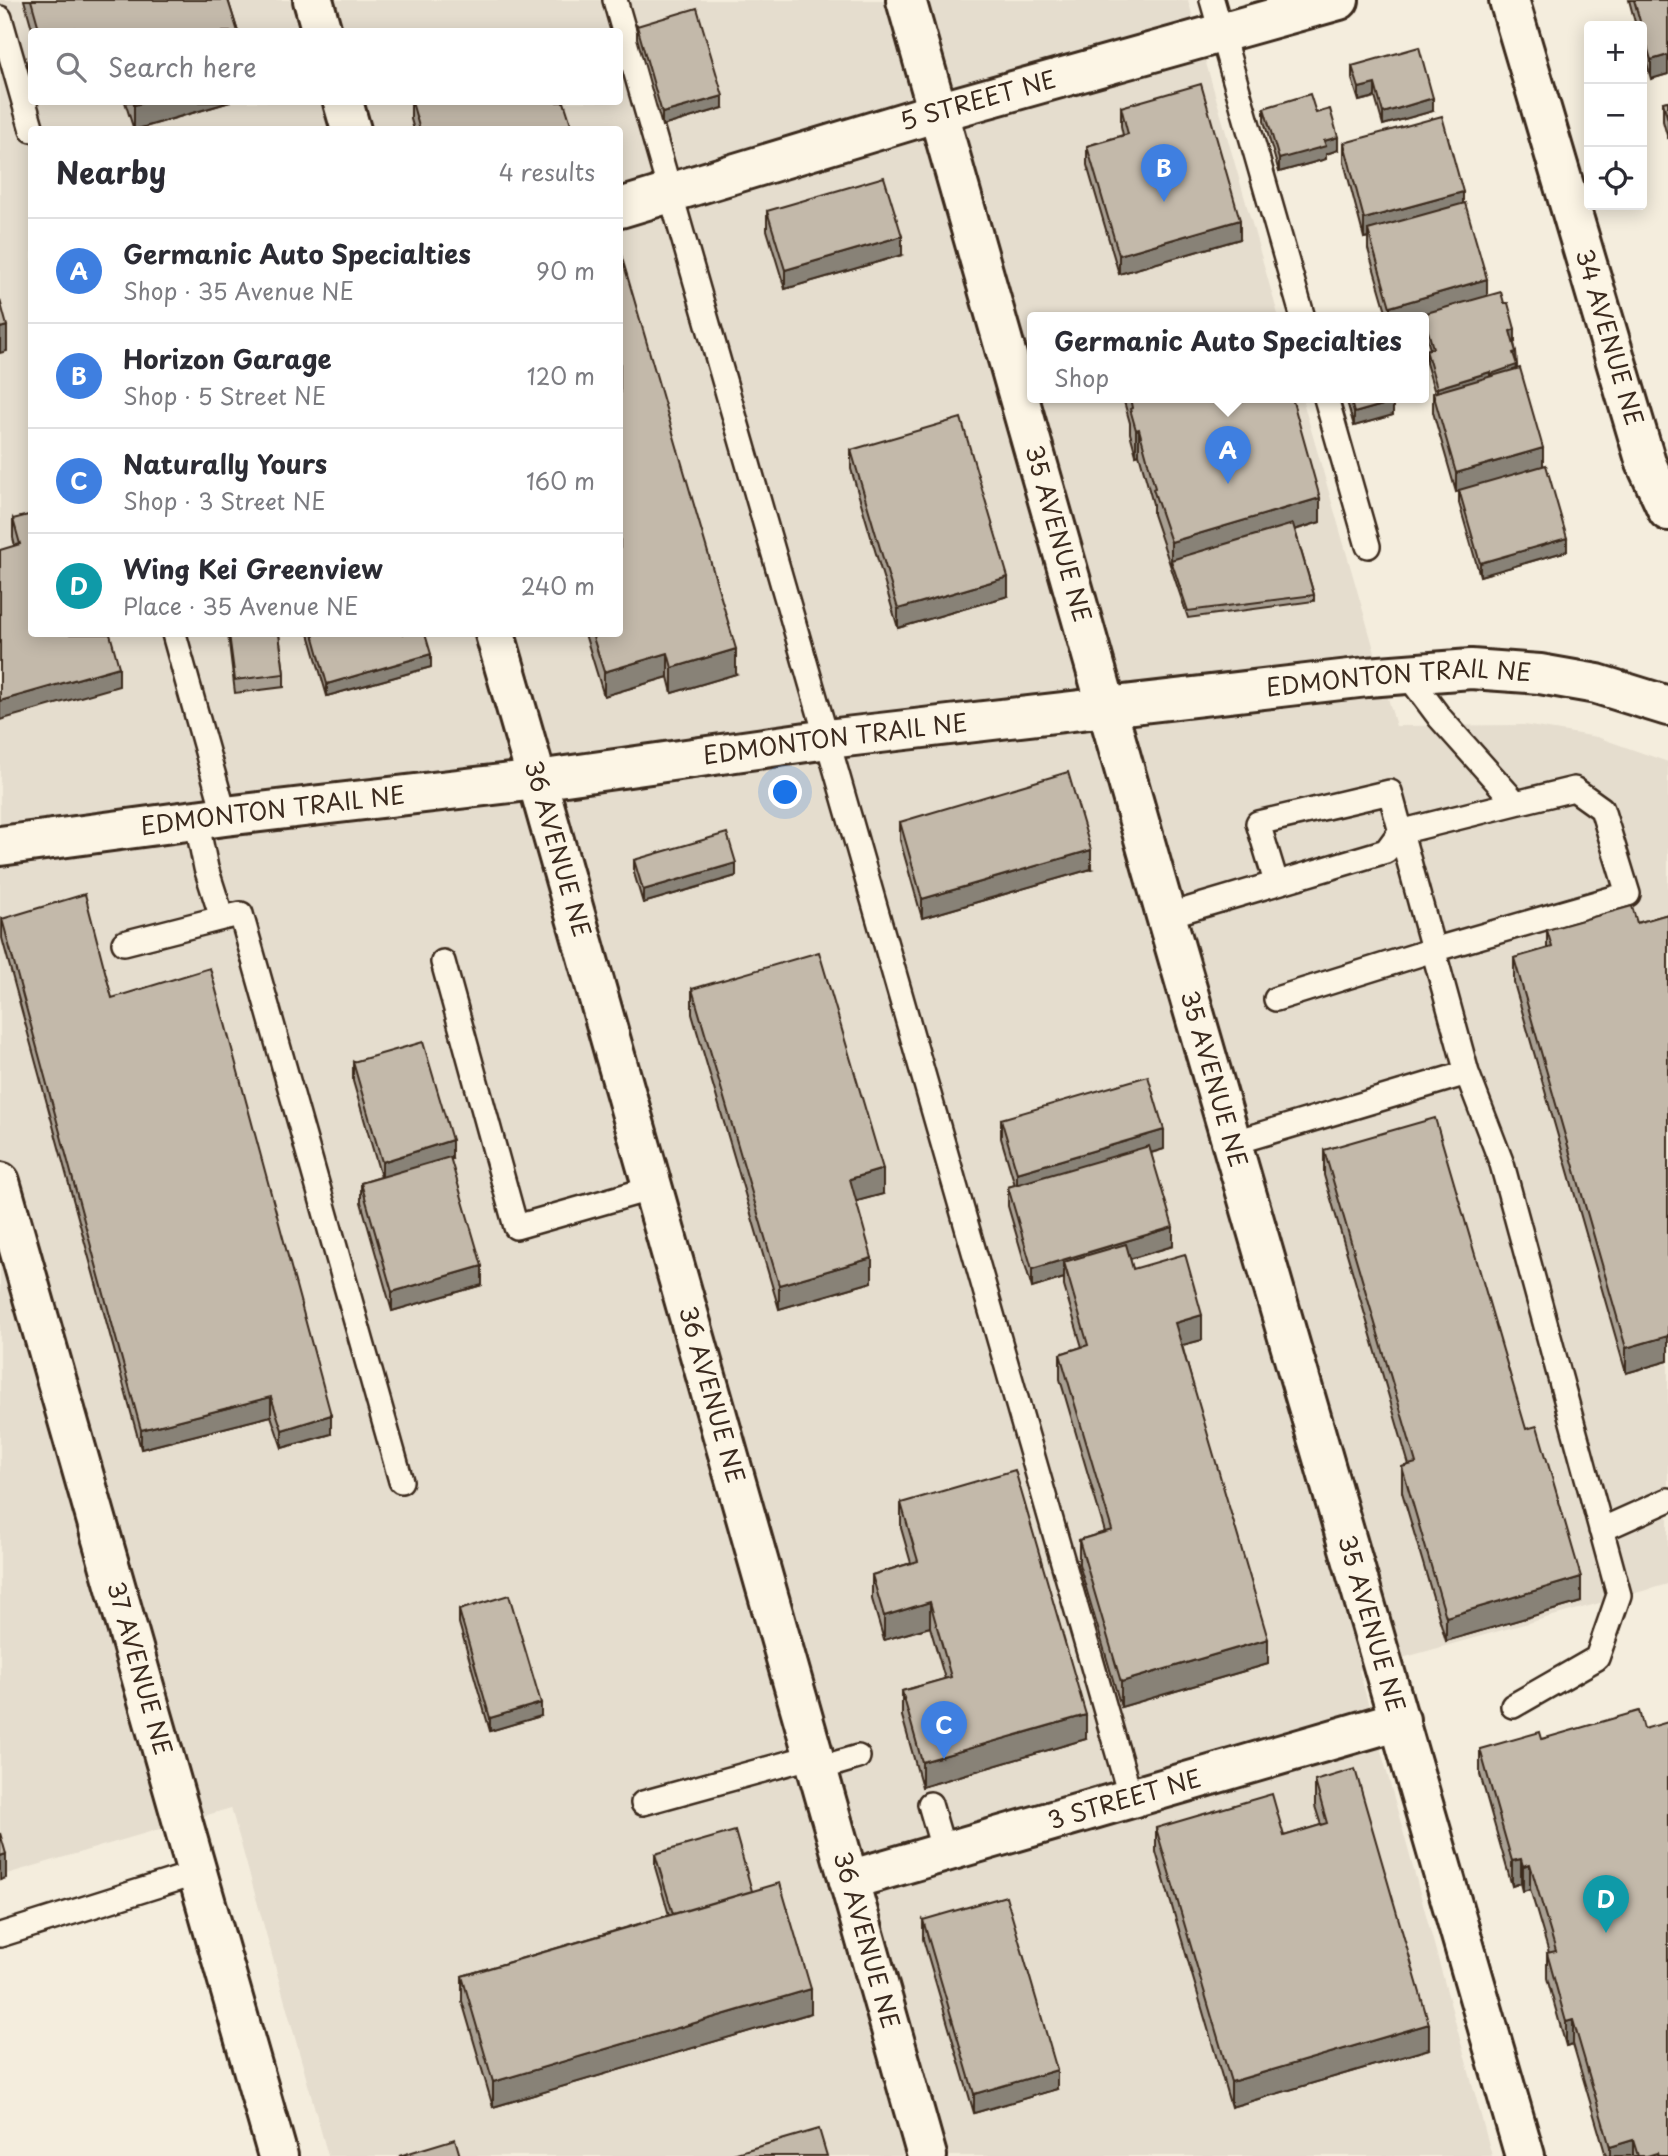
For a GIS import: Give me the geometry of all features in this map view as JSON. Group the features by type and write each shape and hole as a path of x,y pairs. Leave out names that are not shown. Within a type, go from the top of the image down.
{"street":[{"path":"313,0 322,28"},
{"name":"35 AVENUE NE","path":"906,0 1166,916 1525,2156"},
{"name":"5 STREET NE","path":"623,207 938,112 1217,17 1339,0"},
{"name":"34 AVENUE NE","path":"1509,0 1646,463 1668,511"},
{"path":"344,105 350,126"},
{"name":"36 AVENUE NE","path":"496,637 927,2156"},
{"name":"EDMONTON TRAIL NE","path":"0,846 210,818 537,780 828,739 1407,674 1471,669 1540,674 1597,684 1668,706"},
{"name":"37 AVENUE NE","path":"0,1182 278,2156"},
{"name":"3 STREET NE","path":"849,1880 1400,1720"}],"lane":[{"path":"615,0 1131,1798"},
{"path":"1217,17 1301,312"},
{"path":"0,18 31,126"},
{"path":"1326,403 1368,546"},
{"path":"175,637 210,818 206,867 222,918"},
{"path":"1407,674 1440,718 1516,803"},
{"path":"1166,916 1386,851 1400,832 1516,803 1574,789 1602,809 1628,894 1276,999"},
{"path":"1276,883 1258,823 1390,792 1467,1073 1502,1164 1619,1595 1597,1658 1513,1706"},
{"path":"124,943 241,914 401,1481"},
{"path":"443,962 516,1227 653,1188"},
{"path":"1232,1143 1467,1073"},
{"path":"1601,1530 1668,1500"},
{"path":"643,1803 816,1762 858,1758"},
{"path":"930,1804 944,1853"},
{"path":"0,1934 197,1872"}],"shaded area":[{"path":"0,0 1188,0 1277,312 1027,312 1027,403 1303,403 1396,726 1524,725 1597,737 1668,762 1668,1584 1359,1670 1492,2156 328,2156 231,1808 0,1876"}],"building":[{"path":"31,0 228,0 237,28 74,28 39,28"},
{"path":"1634,0 1668,0 1668,55 1651,60 1647,46 1647,21 1640,21"},
{"path":"697,8 723,96 662,113 637,26"},
{"path":"1419,47 1433,98 1383,113 1375,84 1359,88 1352,66"},
{"path":"1201,84 1240,220 1119,255 1087,146 1128,134 1121,107"},
{"path":"1310,94 1316,113 1330,109 1338,137 1324,141 1326,146 1279,159 1264,108"},
{"path":"1668,101 1668,120 1663,102"},
{"path":"413,105 565,105 572,126 419,126"},
{"path":"1442,116 1463,192 1364,219 1344,143"},
{"path":"884,177 902,236 785,270 767,211"},
{"path":"1465,203 1487,279 1390,307 1368,230"},
{"path":"623,261 736,649 672,668 668,653 604,672 593,637 623,637"},
{"path":"1501,292 1504,303 1508,303 1515,329 1510,331 1517,365 1437,388 1429,360 1429,349 1433,348 1429,334 1429,312"},
{"path":"0,300 7,326 0,328"},
{"path":"1520,368 1543,448 1456,473 1433,393"},
{"path":"1131,403 1293,403 1320,498 1171,542 1153,489 1155,488 1139,429 1136,430 1130,409"},
{"path":"1351,403 1389,403 1354,413"},
{"path":"961,418 1008,577 898,609 851,450"},
{"path":"1546,465 1567,538 1480,563 1459,490"},
{"path":"28,515 28,637 111,637 119,667 0,701 0,550 20,544 13,519"},
{"path":"1293,524 1314,595 1188,611 1171,560"},
{"path":"229,637 279,637 284,674 235,680"},
{"path":"314,637 426,637 431,654 327,684"},
{"path":"1068,772 1091,850 922,899 900,822"},
{"path":"727,833 736,863 643,890 634,860"},
{"path":"85,894 112,998 210,968 331,1415 282,1430 271,1397 141,1430 2,919"},
{"path":"1632,906 1637,923 1668,914 1668,1336 1626,1348 1514,958 1552,947 1547,930"},
{"path":"819,952 883,1169 850,1179 872,1258 779,1285 692,989"},
{"path":"423,1042 452,1140 382,1162 353,1062"},
{"path":"1148,1076 1164,1130 1017,1173 1001,1119"},
{"path":"1435,1118 1526,1429 1537,1426 1581,1577 1446,1617 1402,1467 1416,1463 1324,1150"},
{"path":"1149,1146 1173,1227 1032,1269 1008,1187"},
{"path":"450,1157 482,1266 392,1292 361,1183"},
{"path":"1126,1244 1133,1269 1185,1254 1202,1315 1175,1323 1268,1639 1121,1682 1079,1540 1112,1530 1060,1354 1088,1345 1064,1262"},
{"path":"1015,1470 1086,1715 922,1762 902,1691 951,1677 930,1602 884,1616 872,1575 918,1561 901,1503"},
{"path":"509,1595 541,1703 490,1718 459,1610"},
{"path":"1639,1711 1644,1729 1668,1722 1668,2156 1658,2156 1657,2153 1638,2156 1633,2140 1610,2147 1573,2020 1566,2022 1547,1953 1556,1951 1530,1864 1523,1866 1521,1859 1512,1861 1480,1749 1540,1732 1542,1739"},
{"path":"1355,1769 1429,2024 1231,2082 1156,1828 1272,1794 1284,1836 1327,1823 1315,1781"},
{"path":"735,1831 752,1891 673,1914 655,1854"},
{"path":"0,1833 6,1854 0,1856"},
{"path":"780,1883 811,1989 493,2082 462,1976"},
{"path":"1006,1896 1057,2070 974,2094 923,1920"},
{"path":"819,2129 827,2156 726,2156"},
{"path":"455,2139 460,2156 399,2156"}],"place":[{"name":"Horizon Garage","path":"1164,202"},
{"name":"Germanic Auto Specialties","path":"1228,484"},
{"name":"Naturally Yours","path":"944,1759"},
{"name":"Wing Kei Greenview","path":"1606,1933"}]}
